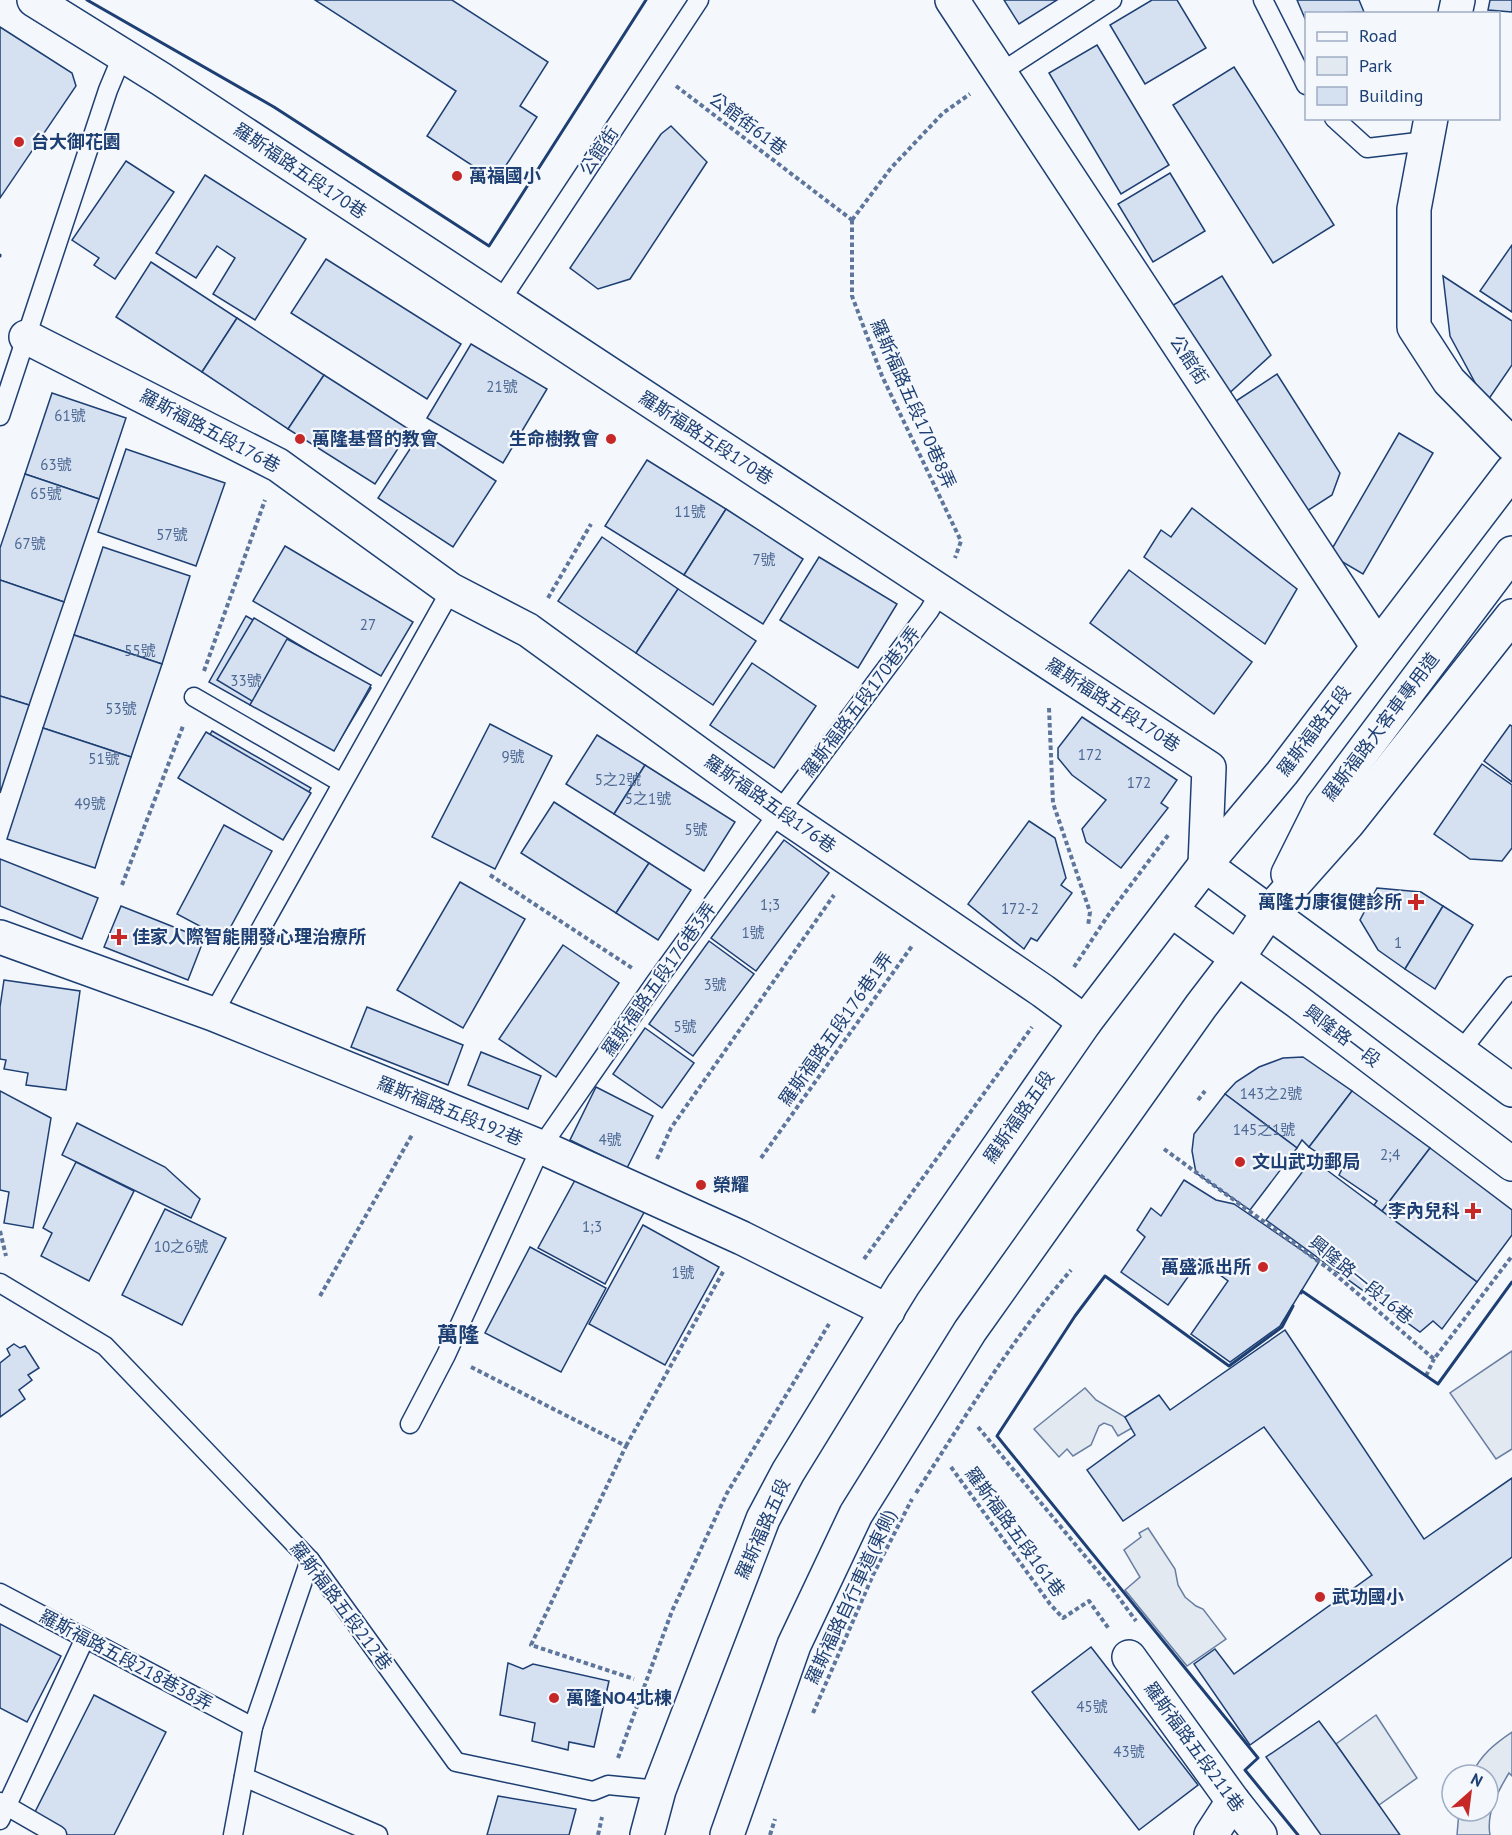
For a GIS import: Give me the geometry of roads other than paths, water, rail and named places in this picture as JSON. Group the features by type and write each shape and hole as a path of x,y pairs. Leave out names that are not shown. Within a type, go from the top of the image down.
{"street":[{"name":"羅斯福路五段170巷","path":"33,0 123,54 1209,768 1205,865"},
{"name":"公館街","path":"952,0 1378,647"},
{"path":"1428,130 1414,209 1414,327 1449,381 1512,445"},
{"name":"羅斯福路五段176巷","path":"26,337 278,465 451,590 528,630 779,812 1085,1022"},
{"name":"羅斯福路五段","path":"647,1835 658,1790 763,1519 788,1472 888,1311 1085,1022 1205,865 1282,773 1512,471"},
{"name":"羅斯福路大客車專用道","path":"1268,913 1322,806 1512,553"},
{"path":"727,1835 794,1645 856,1514 970,1331 1268,913 1348,823 1512,615"},
{"path":"1205,865 1512,1090"},
{"name":"興隆路一段","path":"1171,910 1298,1002 1512,1164"},
{"name":"羅斯福路五段192巷","path":"0,938 213,1014 541,1148 742,1238 888,1311"},
{"name":"羅斯福路五段211巷","path":"1130,1657 1260,1835"},
{"path":"1211,1835 1233,1801"}],"lane":[{"name":"公館街","path":"499,303 699,0"},
{"path":"1000,73 1112,0"},
{"path":"1263,0 1305,83"},
{"path":"0,416 108,90 123,54"},
{"path":"1336,120 1367,148 1428,130"},
{"path":"213,1014 451,590"},
{"name":"羅斯福路五段170巷3弄","path":"779,812 929,611 941,591"},
{"path":"194,697 342,783"},
{"name":"羅斯福路五段176巷3弄","path":"410,1424 446,1355 541,1148 655,983 779,812"},
{"path":"1460,1052 1512,986"},
{"name":"羅斯福路五段212巷","path":"0,1283 105,1346 310,1560 456,1762 593,1791 608,1785 658,1790"},
{"path":"233,1835 253,1727 310,1560"},
{"name":"羅斯福路五段218巷38弄","path":"0,1593 253,1727"},
{"path":"57,1835 3,1809 86,1638"},
{"path":"244,1777 378,1835"}],"place":[{"name":"台大御花園","path":"19,142"},
{"name":"萬福國小","path":"457,176"},
{"name":"萬隆基督的教會","path":"300,439"},
{"name":"生命樹教會","path":"611,439"},
{"name":"萬隆力康復健診所","path":"1416,902"},
{"name":"佳家人際智能開發心理治療所","path":"119,937"},
{"name":"文山武功郵局","path":"1240,1162"},
{"name":"榮耀","path":"701,1185"},
{"name":"李內兒科","path":"1473,1211"},
{"name":"萬盛派出所","path":"1263,1267"},
{"name":"武功國小","path":"1320,1597"},
{"name":"萬隆NO4北棟","path":"554,1698"}],"district":[{"name":"萬隆","path":"458,1335"}]}
